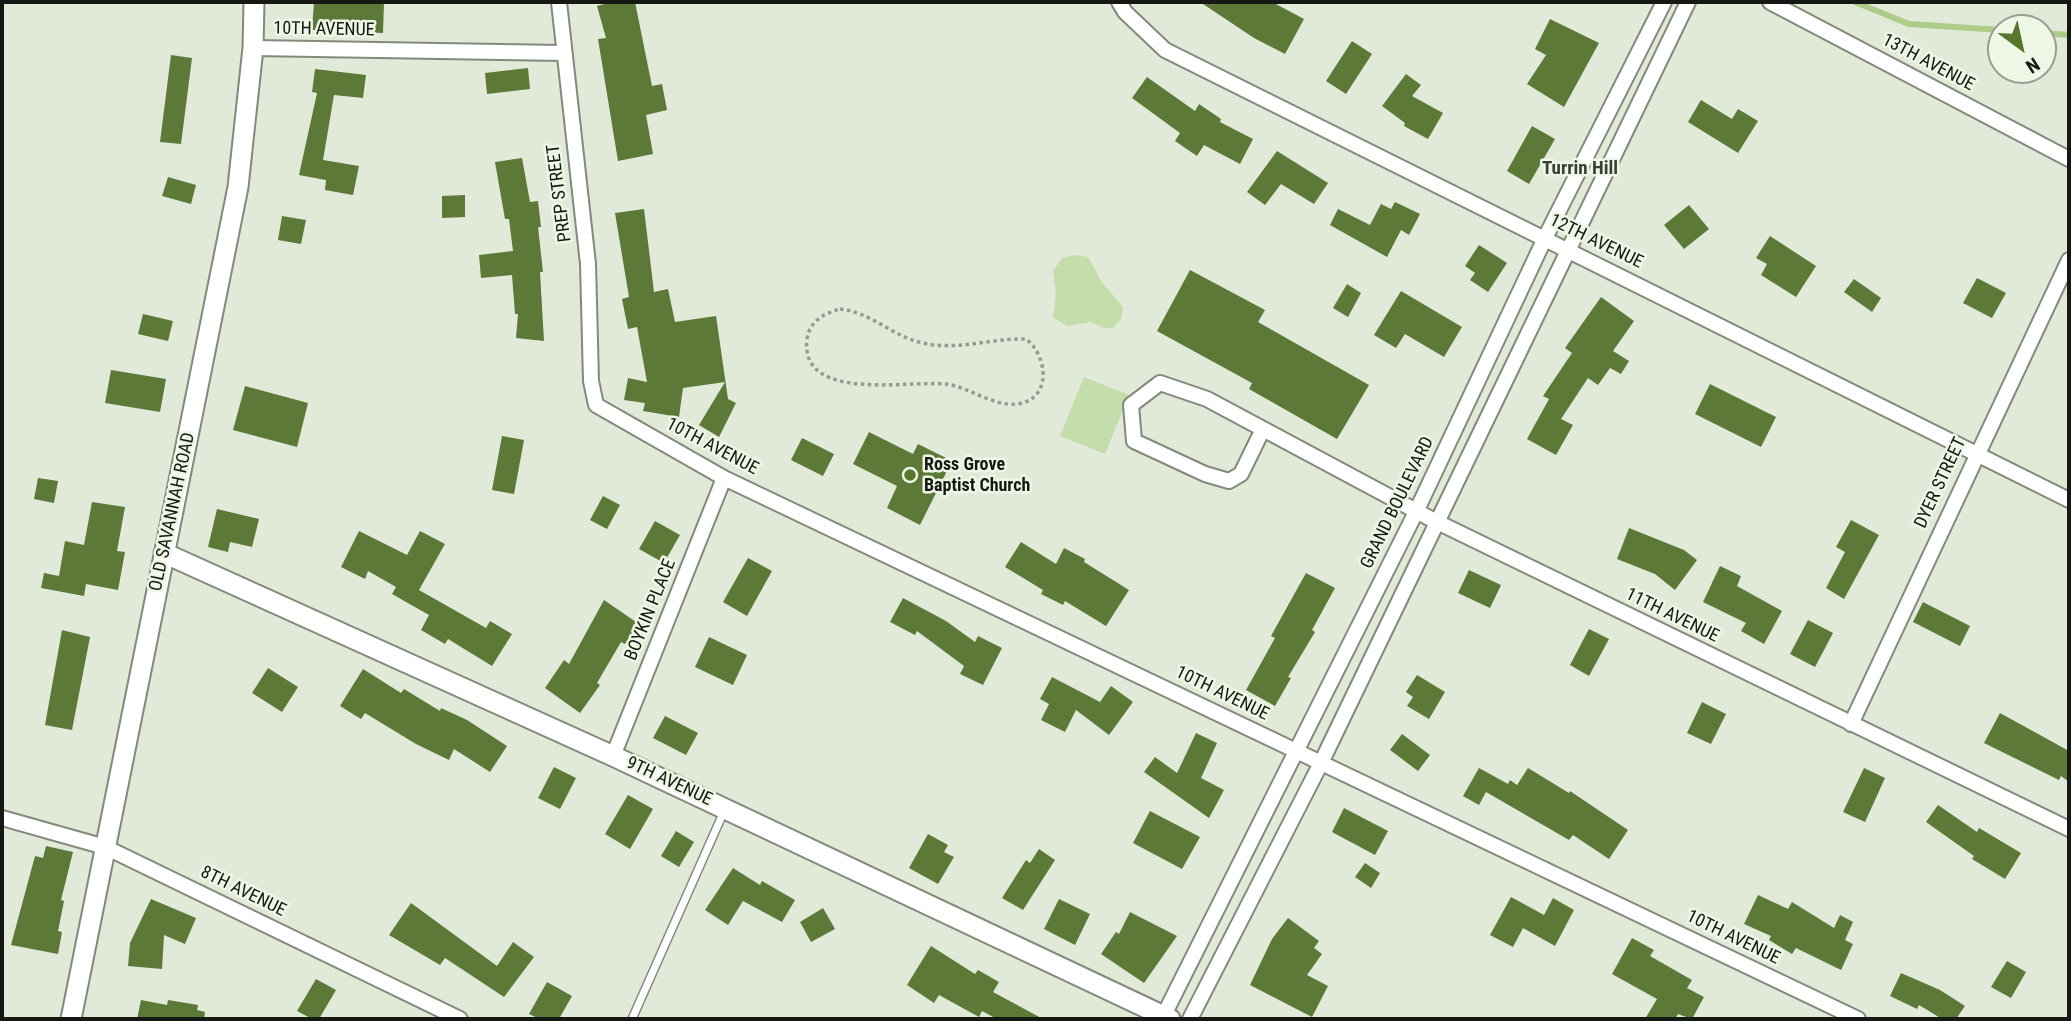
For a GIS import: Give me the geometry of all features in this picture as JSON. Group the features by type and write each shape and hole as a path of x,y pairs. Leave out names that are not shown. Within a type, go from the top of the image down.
{"street":[{"name":"OLD SAVANNAH ROAD","path":"71,1019 238,187 253,48 254,2"},
{"name":"PREP STREET","path":"559,2 588,264 591,381"},
{"name":"12TH AVENUE","path":"1119,2 1125,12 1165,50 2069,500"},
{"name":"GRAND BOULEVARD","path":"1165,1018 1416,512 1545,238 1664,2"},
{"path":"1190,1019 1321,763 1571,251 1688,2"},
{"name":"13TH AVENUE","path":"1770,2 2069,159"},
{"name":"10TH AVENUE","path":"253,48 563,54"},
{"name":"DYER STREET","path":"1851,724 2069,260"},
{"name":"10TH AVENUE","path":"591,381 596,405 724,478 1858,1019"},
{"name":"11TH AVENUE","path":"1263,429 1241,474 1229,481 1185,465 1134,441 1131,405 1160,383 1207,399 1263,429 1416,512 2069,829"},
{"name":"BOYKIN PLACE","path":"613,756 724,478"},
{"name":"9TH AVENUE","path":"164,553 613,756 1165,1018"},
{"name":"8TH AVENUE","path":"2,818 105,847 460,1019"}],"lane":[{"path":"632,1019 725,809"}],"path":[{"path":"840,309 854,311 927,344 957,346 1026,339 1037,347 1043,361 1039,390 1033,399 1022,404 1007,404 993,399 946,384 857,384 834,381 819,373 811,362 807,349 811,327 830,312 840,309"}],"green space":[{"path":"1076,255 1088,257 1101,281 1123,307 1121,319 1113,328 1104,328 1091,322 1068,326 1053,318 1056,294 1053,271 1062,258"},
{"path":"1084,377 1129,395 1105,454 1060,436"}],"building":[{"path":"314,2 384,3 383,33 312,30"},
{"path":"612,2 635,2 652,86 662,84 667,110 646,115 653,154 618,161 598,39 606,38 597,6"},
{"path":"1200,2 1272,2 1304,19 1285,54 1254,38"},
{"path":"1550,19 1599,43 1564,107 1527,84 1546,55 1535,49"},
{"path":"1352,41 1372,54 1346,94 1326,81"},
{"path":"171,55 192,58 181,144 160,142"},
{"path":"528,68 530,89 487,94 485,73"},
{"path":"315,69 366,75 363,98 334,95 323,160 359,166 353,195 325,190 326,180 299,175 317,93 312,92"},
{"path":"1406,74 1421,85 1412,96 1443,113 1428,139 1404,126 1405,123 1382,106"},
{"path":"1147,77 1195,111 1199,104 1221,119 1220,122 1253,139 1240,164 1204,145 1197,156 1175,141 1180,133 1132,98"},
{"path":"1701,100 1732,119 1738,109 1758,121 1738,153 1688,122"},
{"path":"1532,126 1555,139 1529,184 1507,171"},
{"path":"1277,151 1328,183 1314,204 1281,184 1265,205 1247,192"},
{"path":"522,158 530,202 538,201 544,341 516,338 518,314 515,314 512,275 481,278 479,255 513,251 509,219 505,219 495,162"},
{"path":"168,177 196,185 191,204 162,196"},
{"path":"465,195 465,217 442,218 442,196"},
{"path":"1395,202 1420,214 1409,235 1401,230 1387,257 1330,225 1338,209 1370,225 1381,204 1391,209"},
{"path":"1689,205 1709,229 1684,249 1664,225"},
{"path":"644,209 654,292 668,289 675,322 716,316 728,399 736,403 719,437 699,425 725,382 683,388 679,417 643,411 645,403 624,400 628,378 647,382 637,327 628,329 622,299 629,297 615,213"},
{"path":"282,216 306,220 301,244 278,240"},
{"path":"1770,236 1816,266 1796,297 1761,275 1767,264 1756,258"},
{"path":"1479,245 1507,263 1488,292 1470,280 1475,273 1465,266"},
{"path":"1190,270 1265,310 1258,322 1369,385 1337,439 1249,389 1252,383 1157,331"},
{"path":"1977,278 2006,293 1992,318 1963,303"},
{"path":"1854,279 1881,298 1872,312 1844,292"},
{"path":"1347,284 1361,293 1348,317 1333,308"},
{"path":"1401,291 1462,327 1444,357 1405,334 1396,348 1374,335"},
{"path":"1601,297 1634,321 1613,351 1629,361 1621,374 1610,368 1598,385 1588,378 1561,419 1573,425 1556,455 1527,439 1549,399 1543,396 1572,353 1565,348"},
{"path":"143,314 173,321 168,341 138,334"},
{"path":"111,370 166,379 160,412 105,403"},
{"path":"1710,384 1776,417 1761,447 1695,414"},
{"path":"245,386 308,403 297,447 233,430"},
{"name":"Ross Grove Baptist Church","path":"869,432 913,454 918,444 952,461 920,525 887,508 897,486 853,464"},
{"path":"502,436 524,440 514,494 492,490"},
{"path":"802,438 834,454 823,476 791,460"},
{"path":"38,478 58,481 54,503 34,499"},
{"path":"603,496 620,505 607,529 590,520"},
{"path":"92,502 125,507 117,551 125,552 118,590 86,584 84,596 41,588 44,573 59,576 65,541 84,545"},
{"path":"217,509 259,519 252,547 230,542 228,552 208,547"},
{"path":"1851,520 1879,535 1844,599 1826,588 1845,552 1836,547"},
{"path":"655,521 680,535 664,563 639,549"},
{"path":"1629,528 1684,550 1697,560 1675,590 1655,574 1617,559"},
{"path":"359,531 407,555 420,531 445,544 419,590 486,628 490,621 512,634 492,666 448,639 445,644 421,630 429,615 392,594 396,587 368,571 365,579 341,567"},
{"path":"1021,542 1056,564 1064,548 1085,559 1084,562 1129,590 1106,626 1065,601 1063,605 1041,594 1043,590 1005,567"},
{"path":"748,558 772,571 747,616 723,602"},
{"path":"1720,566 1741,576 1737,586 1782,611 1764,644 1741,631 1746,623 1703,602"},
{"path":"1469,570 1501,585 1490,608 1458,593"},
{"path":"1306,573 1335,588 1312,630 1315,632 1288,677 1291,678 1275,706 1246,690 1275,638 1271,636"},
{"path":"903,598 946,621 975,642 978,636 1002,648 983,685 960,674 964,666 917,631 915,635 890,622"},
{"path":"604,600 639,624 625,644 621,642 597,683 600,685 580,713 545,688 564,660 569,664"},
{"path":"1923,602 1970,626 1960,646 1913,622"},
{"path":"1808,620 1833,633 1815,667 1790,654"},
{"path":"1589,629 1609,639 1589,676 1570,665"},
{"path":"62,630 90,637 72,730 45,725"},
{"path":"709,637 747,655 733,685 695,667"},
{"path":"268,668 298,687 282,712 252,693"},
{"path":"363,669 401,693 404,689 440,711 441,708 467,720 507,746 490,772 454,749 449,760 416,744 365,713 361,719 340,706"},
{"path":"1417,675 1445,692 1429,719 1407,706 1413,697 1406,692"},
{"path":"1052,677 1100,702 1111,686 1133,702 1109,735 1076,710 1065,732 1041,720 1049,704 1040,699"},
{"path":"1702,702 1726,714 1711,744 1687,733"},
{"path":"2000,713 2069,751 2069,782 2061,776 2059,780 1984,743"},
{"path":"665,716 698,733 686,755 653,738"},
{"path":"1196,733 1217,743 1201,778 1224,790 1209,818 1144,772 1155,757 1177,773"},
{"path":"1402,734 1430,755 1418,771 1390,750"},
{"path":"554,767 576,778 560,809 538,798"},
{"path":"1479,768 1508,784 1510,780 1517,785 1528,768 1569,793 1570,791 1628,830 1609,859 1573,835 1569,840 1486,792 1479,805 1463,796"},
{"path":"1864,768 1885,778 1865,822 1843,812"},
{"path":"628,795 653,809 630,849 605,834"},
{"path":"1938,805 1977,832 1979,828 2021,853 2005,879 1972,859 1974,856 1926,822"},
{"path":"1344,808 1388,831 1375,855 1332,832"},
{"path":"1150,811 1200,837 1182,869 1133,843"},
{"path":"676,831 694,842 679,867 661,856"},
{"path":"928,834 948,845 944,852 954,857 938,884 909,868"},
{"path":"46,846 73,852 61,900 64,901 58,931 62,932 58,954 11,945 35,856 43,858"},
{"path":"1039,849 1055,860 1023,910 1002,898 1026,860 1030,863"},
{"path":"1365,863 1380,873 1371,888 1355,877"},
{"path":"733,868 760,885 762,881 795,900 782,922 743,901 728,925 705,910"},
{"path":"1758,895 1788,909 1792,902 1834,928 1840,915 1853,922 1845,940 1853,944 1841,970 1796,948 1792,954 1769,940 1771,936 1744,924"},
{"path":"1511,897 1544,915 1553,898 1574,910 1555,946 1523,928 1513,947 1490,935"},
{"path":"151,899 196,918 185,944 164,935 162,969 128,966 130,943"},
{"path":"1059,899 1090,914 1075,945 1044,929"},
{"path":"411,903 497,966 513,942 534,957 504,997 445,958 440,965 389,935"},
{"path":"823,908 835,929 811,942 800,922"},
{"path":"1130,912 1177,936 1144,983 1101,954 1116,932 1119,934"},
{"path":"1288,918 1319,941 1314,948 1322,954 1307,975 1328,986 1312,1017 1250,985 1272,939"},
{"path":"1632,938 1654,950 1650,956 1692,980 1687,988 1704,997 1692,1019 1678,1014 1675,1019 1645,1019 1657,999 1612,974"},
{"path":"931,946 975,974 978,970 999,982 993,992 1043,1019 997,1019 982,1011 979,1017 939,995 934,1003 907,985"},
{"path":"2007,961 2026,972 2011,998 1991,987"},
{"path":"1901,973 1940,990 1965,1006 1956,1019 1942,1019 1919,1005 1917,1009 1890,996"},
{"path":"316,979 336,990 319,1019 312,1019 297,1011"},
{"path":"547,982 572,996 559,1019 540,1019 529,1014"},
{"path":"141,1000 167,1005 168,1000 198,1005 197,1010 205,1012 204,1019 137,1019"}],"waterway":[{"path":"1855,2 1909,24 1987,29"},
{"path":"2057,34 2069,35"}],"place":[{"name":"Ross Grove Baptist Church","path":"910,475"}],"district":[{"name":"Turrin Hill","path":"1580,169"}]}
